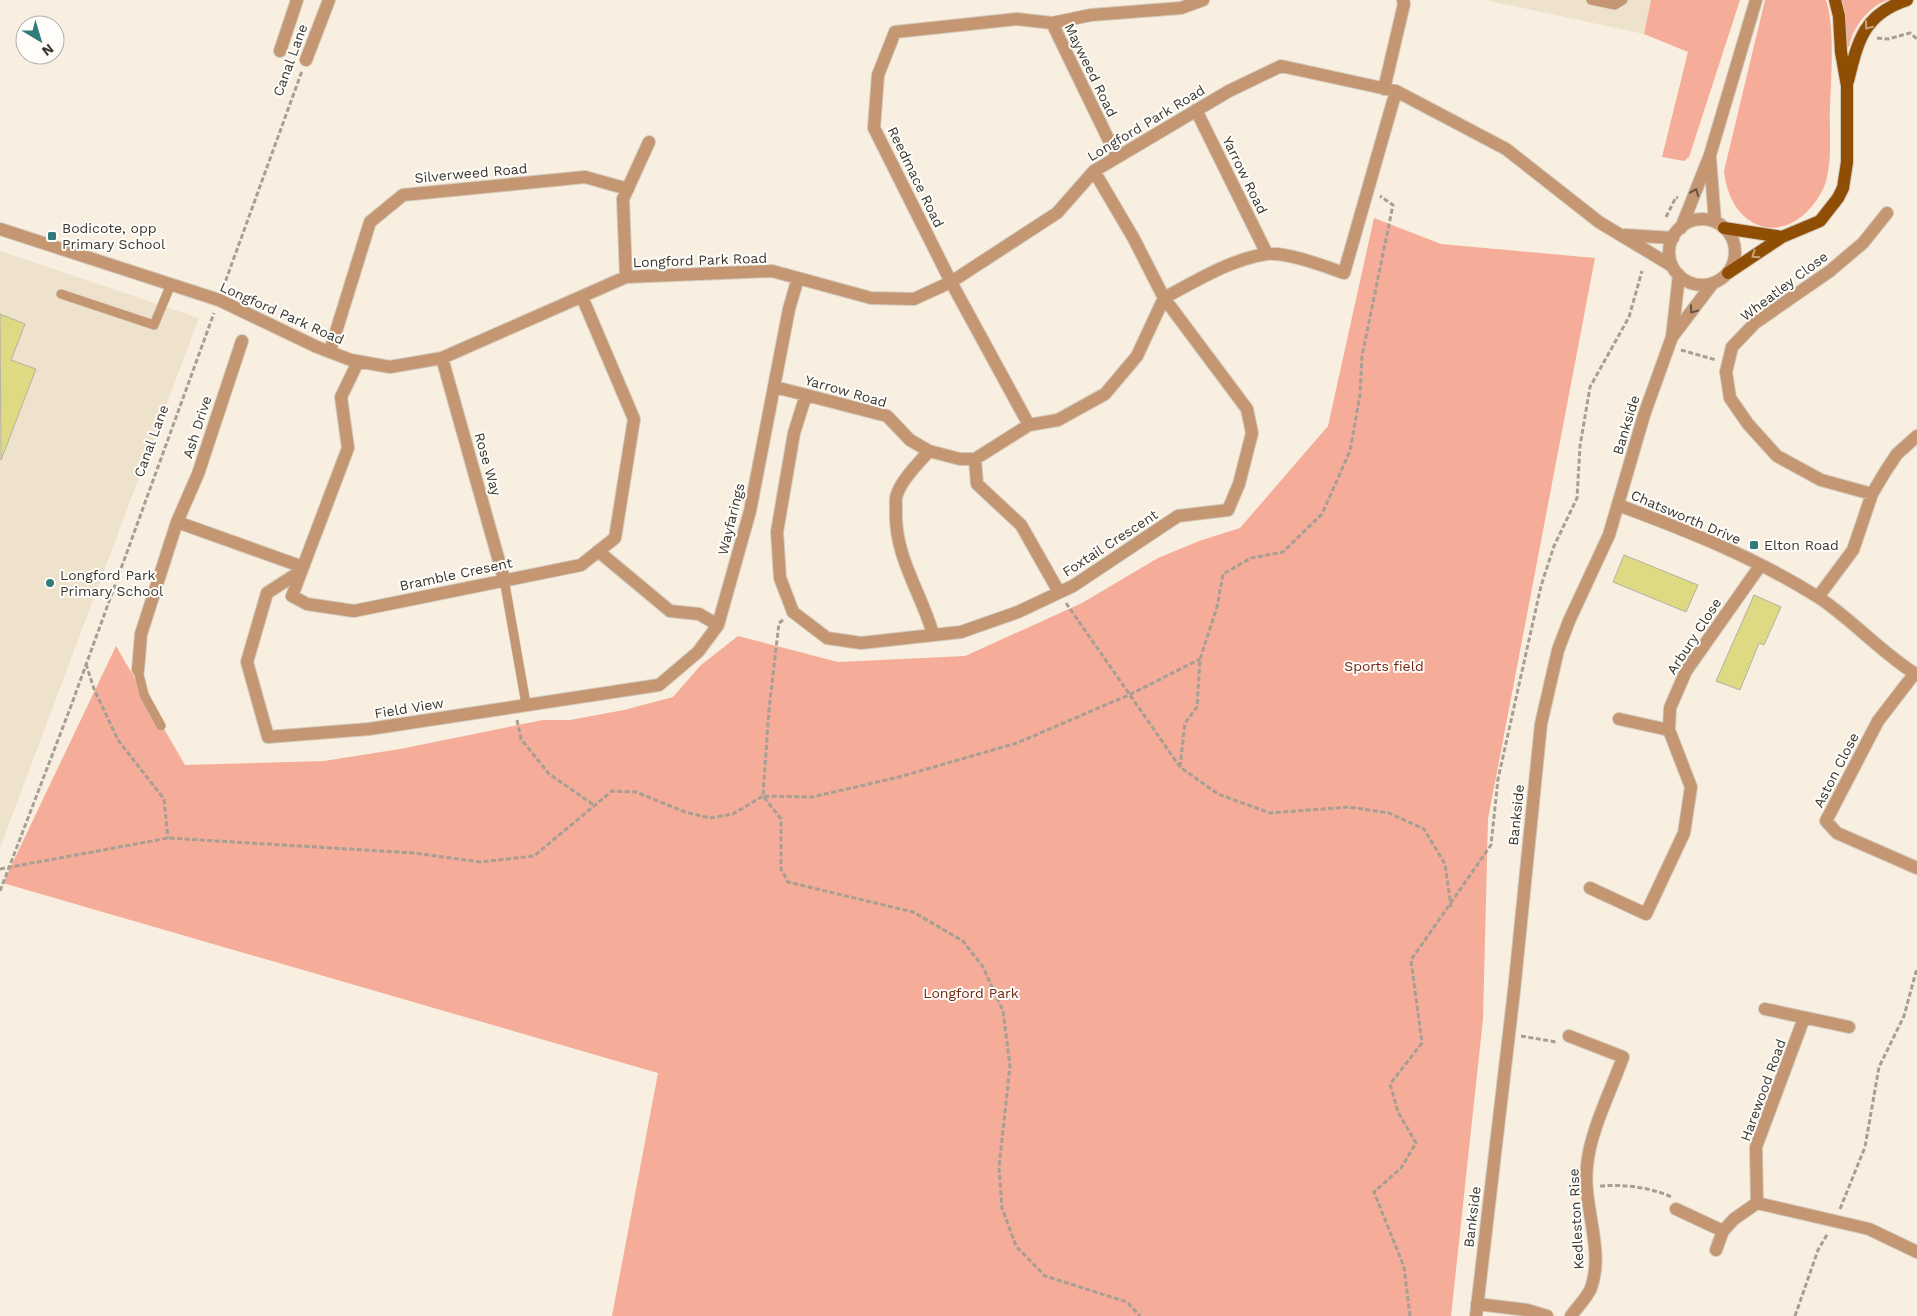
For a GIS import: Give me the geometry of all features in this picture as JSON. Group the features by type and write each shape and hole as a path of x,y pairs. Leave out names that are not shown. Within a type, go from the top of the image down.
{"main road":[{"path":"1728,273 1782,237 1820,221 1838,198 1843,188 1847,162 1846,86 1841,52 1839,16 1835,0"},
{"path":"1846,86 1856,45 1862,33 1882,10 1907,0"},
{"path":"1719,225 1782,237"}],"street":[{"path":"280,51 297,0"},
{"name":"Canal Lane","path":"306,60 329,0"},
{"path":"1052,23 1091,15 1181,8 1202,0"},
{"path":"1059,592 1021,525 977,484 975,460 1029,425 1058,420 1105,394 1137,356 1164,298 1227,265 1267,254 1303,259 1344,273 1390,90 1404,4 1403,0"},
{"path":"1677,233 1697,220 1719,225 1730,235 1735,254 1728,273 1713,283 1694,284 1676,270 1670,247 1710,156 1756,0"},
{"name":"Reedmace Road","path":"951,282 874,128 878,75 895,32 1017,19 1052,23"},
{"name":"Mayweed Road","path":"1052,23 1117,157"},
{"name":"Longford Park Road","path":"0,229 219,300 316,347 358,362 390,368 442,358 626,277 772,271 872,298 914,299 951,282 1057,213 1094,171 1229,90 1281,66 1390,90 1506,149 1598,222 1622,234 1676,270"},
{"name":"Yarrow Road","path":"1196,110 1267,254"},
{"path":"626,277 623,199 649,142"},
{"path":"1710,156 1719,225"},
{"path":"1094,171 1134,239 1164,298"},
{"name":"Silverweed Road","path":"330,351 370,222 403,194 585,177 628,189"},
{"name":"Wheatley Close","path":"1872,494 1822,480 1777,456 1748,424 1730,398 1726,372 1732,347 1755,323 1830,271 1864,243 1887,213"},
{"name":"Longford Park Road","path":"1622,234 1677,233"},
{"name":"Bankside","path":"1476,1310 1540,734 1547,690 1566,628 1609,534 1644,415 1670,342 1676,270"},
{"name":"Wayfarings","path":"718,625 750,511 789,309 798,278"},
{"path":"951,282 1029,425"},
{"name":"Bankside","path":"1670,342 1713,283"},
{"name":"Bramble Cresent","path":"358,362 340,398 348,448 292,596 306,604 354,611 581,564 615,538 634,419 582,297"},
{"name":"Foxtail Crescent","path":"793,612 827,638 861,643 961,632 1018,612 1073,586 1178,516 1228,510 1239,484 1252,433 1247,409 1164,298"},
{"name":"Ash Drive","path":"138,670 141,634 177,522 198,474 242,341"},
{"name":"Rose Way","path":"442,358 504,580"},
{"name":"Yarrow Road","path":"775,387 887,416 910,440 929,450 960,459 975,460"},
{"path":"793,612 780,578 777,532 794,433 806,395"},
{"path":"1818,598 1853,550 1872,494 1897,454 1917,436"},
{"path":"929,450 908,475 896,495 895,530 906,570 926,609 933,634"},
{"name":"Chatsworth Drive","path":"1618,505 1664,522 1760,566 1818,598 1916,674"},
{"path":"177,522 302,569"},
{"path":"598,551 670,611 699,614 718,625"},
{"name":"Arbury Close","path":"1590,888 1646,914 1684,833 1691,787 1669,730 1670,708 1686,670 1760,566"},
{"name":"Field View","path":"302,569 268,593 247,662 268,737 369,729 659,685 698,652 718,625"},
{"name":"Aston Close","path":"1916,674 1878,721 1826,821 1837,833 1917,868"},
{"path":"1619,719 1669,730"},
{"path":"1765,1009 1849,1028"},
{"name":"Harewood Road","path":"1757,1203 1756,1147 1804,1018"},
{"name":"Kedleston Rise","path":"1569,1036 1623,1057 1590,1148 1587,1166 1587,1187 1594,1251 1593,1278 1590,1290 1571,1316"},
{"path":"1716,1250 1723,1231 1734,1219 1757,1203 1869,1229 1917,1252"},
{"path":"1676,1209 1723,1231"},
{"path":"1476,1310 1527,1310 1547,1316"}],"lane":[{"path":"1591,0 1615,5 1623,0"},
{"path":"61,294 154,326 170,284"},
{"path":"504,580 520,705"},
{"name":"Ash Drive","path":"138,670 144,695 161,726"}],"path":[{"path":"1862,33 1888,39 1910,33 1917,39"},
{"name":"Canal Lane","path":"0,891 86,663 306,60"},
{"path":"1180,767 1185,724 1197,707 1200,659 1217,607 1223,574 1251,558 1283,552 1322,514 1350,451 1360,395 1362,356 1393,205 1377,194"},
{"path":"1410,1316 1404,1267 1374,1192 1401,1168 1416,1143 1398,1112 1390,1084 1422,1043 1412,960 1451,906 1491,845 1498,779 1541,586 1554,546 1577,498 1580,446 1590,387 1629,317 1642,271"},
{"path":"1670,342 1728,364"},
{"path":"1059,592 1180,767 1218,794 1270,813 1349,807 1389,813 1424,829 1445,864 1451,906"},
{"path":"793,612 779,623 769,709 763,796 781,819 781,869 788,882 912,912 963,941 983,967 1003,1011 1010,1066 999,1166 1002,1208 1016,1246 1045,1276 1127,1302 1140,1316"},
{"path":"0,869 168,838 414,853 480,862 534,856 612,792 636,792 685,812 710,818 733,814 763,796 812,796 899,777 1017,743 1130,694 1200,659"},
{"path":"86,663 94,689 118,740 164,799 168,838"},
{"path":"520,705 521,739 549,774 594,805"},
{"path":"1795,1316 1818,1250 1835,1221 1865,1147 1879,1068 1904,1016 1917,968"},
{"path":"1508,1034 1562,1044 1569,1036"},
{"path":"1587,1187 1616,1185 1653,1189 1675,1198 1676,1209"}],"shaded area":[{"path":"1485,0 1651,0 1644,34"},
{"name":"Longford Park Primary School","path":"0,251 199,318 0,848"}],"green space":[{"path":"1651,0 1740,0 1689,157 1684,161 1662,157 1688,52 1644,34"},
{"path":"1765,0 1826,0 1831,24 1830,156 1826,182 1821,193 1808,211 1793,222 1778,227 1763,227 1749,220 1738,209 1729,192 1724,171"},
{"path":"1842,0 1888,0 1875,7 1863,18 1854,32 1849,47 1845,46"},
{"name":"Longford Park","path":"1374,218 1441,244 1595,258 1488,819 1483,1019 1451,1316 612,1316 658,1073 3,883 116,646 185,765 324,761 400,749 543,720 570,720 624,710 673,697 701,665 738,636 838,662 965,656 1082,603 1158,558 1199,541 1240,528 1328,426"}],"building":[{"path":"0,314 25,324 11,360 36,369 1,460"},
{"path":"1624,555 1698,585 1686,612 1613,582"},
{"path":"1754,595 1781,607 1764,645 1759,643 1740,690 1716,681"}],"place":[{"name":"Bodicote, opp Primary School","path":"52,236"},
{"name":"Elton Road","path":"1754,545"},
{"name":"Longford Park Primary School","path":"50,583"}],"park label":[{"name":"Sports field","path":"1384,666"}]}
